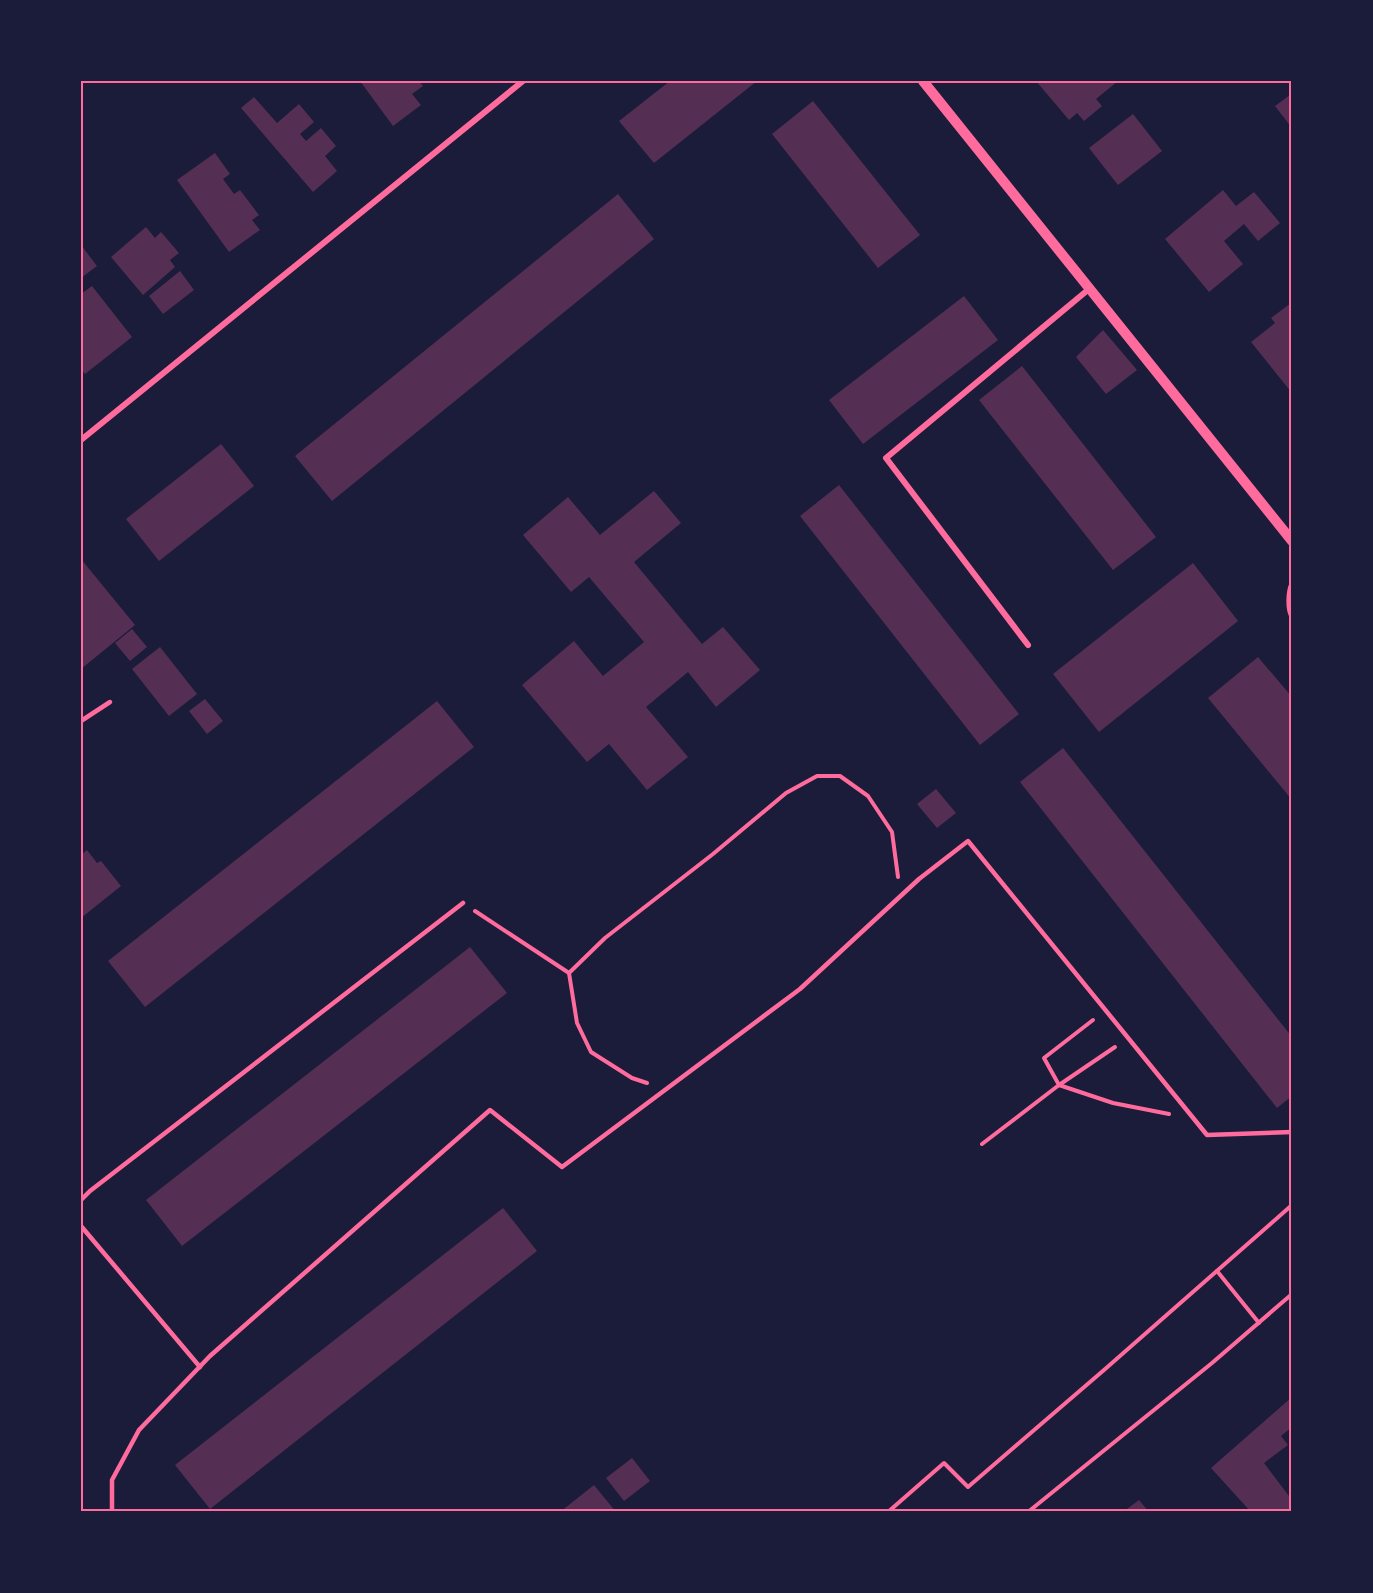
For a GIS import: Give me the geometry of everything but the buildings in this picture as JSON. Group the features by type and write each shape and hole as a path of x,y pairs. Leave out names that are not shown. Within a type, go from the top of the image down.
{"street":[{"path":"81,440 523,81"},
{"path":"923,81 1292,541"},
{"path":"1028,645 886,458 1089,289"}],"lane":[{"path":"1292,583 1289,588 1289,613 1292,617"},
{"path":"81,721 110,702"},
{"path":"112,1512 112,1480 139,1430 210,1356 490,1110 562,1167 800,989 920,879 968,842 1207,1135 1292,1132"},
{"path":"81,1200 463,903"},
{"path":"81,1226 200,1367"}],"path":[{"path":"569,973 605,938 713,854 786,793 817,777 840,776 868,795 892,832 898,869 897,900"},
{"path":"463,903 569,973 577,1023 591,1052 632,1078 665,1089"},
{"path":"1105,1011 1044,1058 1059,1085 1113,1103 1193,1118"},
{"path":"982,1144 1059,1085 1128,1038"},
{"path":"888,1512 945,1462 968,1487 1292,1205"},
{"path":"1217,1271 1259,1323"},
{"path":"1028,1512 1212,1363 1292,1294"}]}
